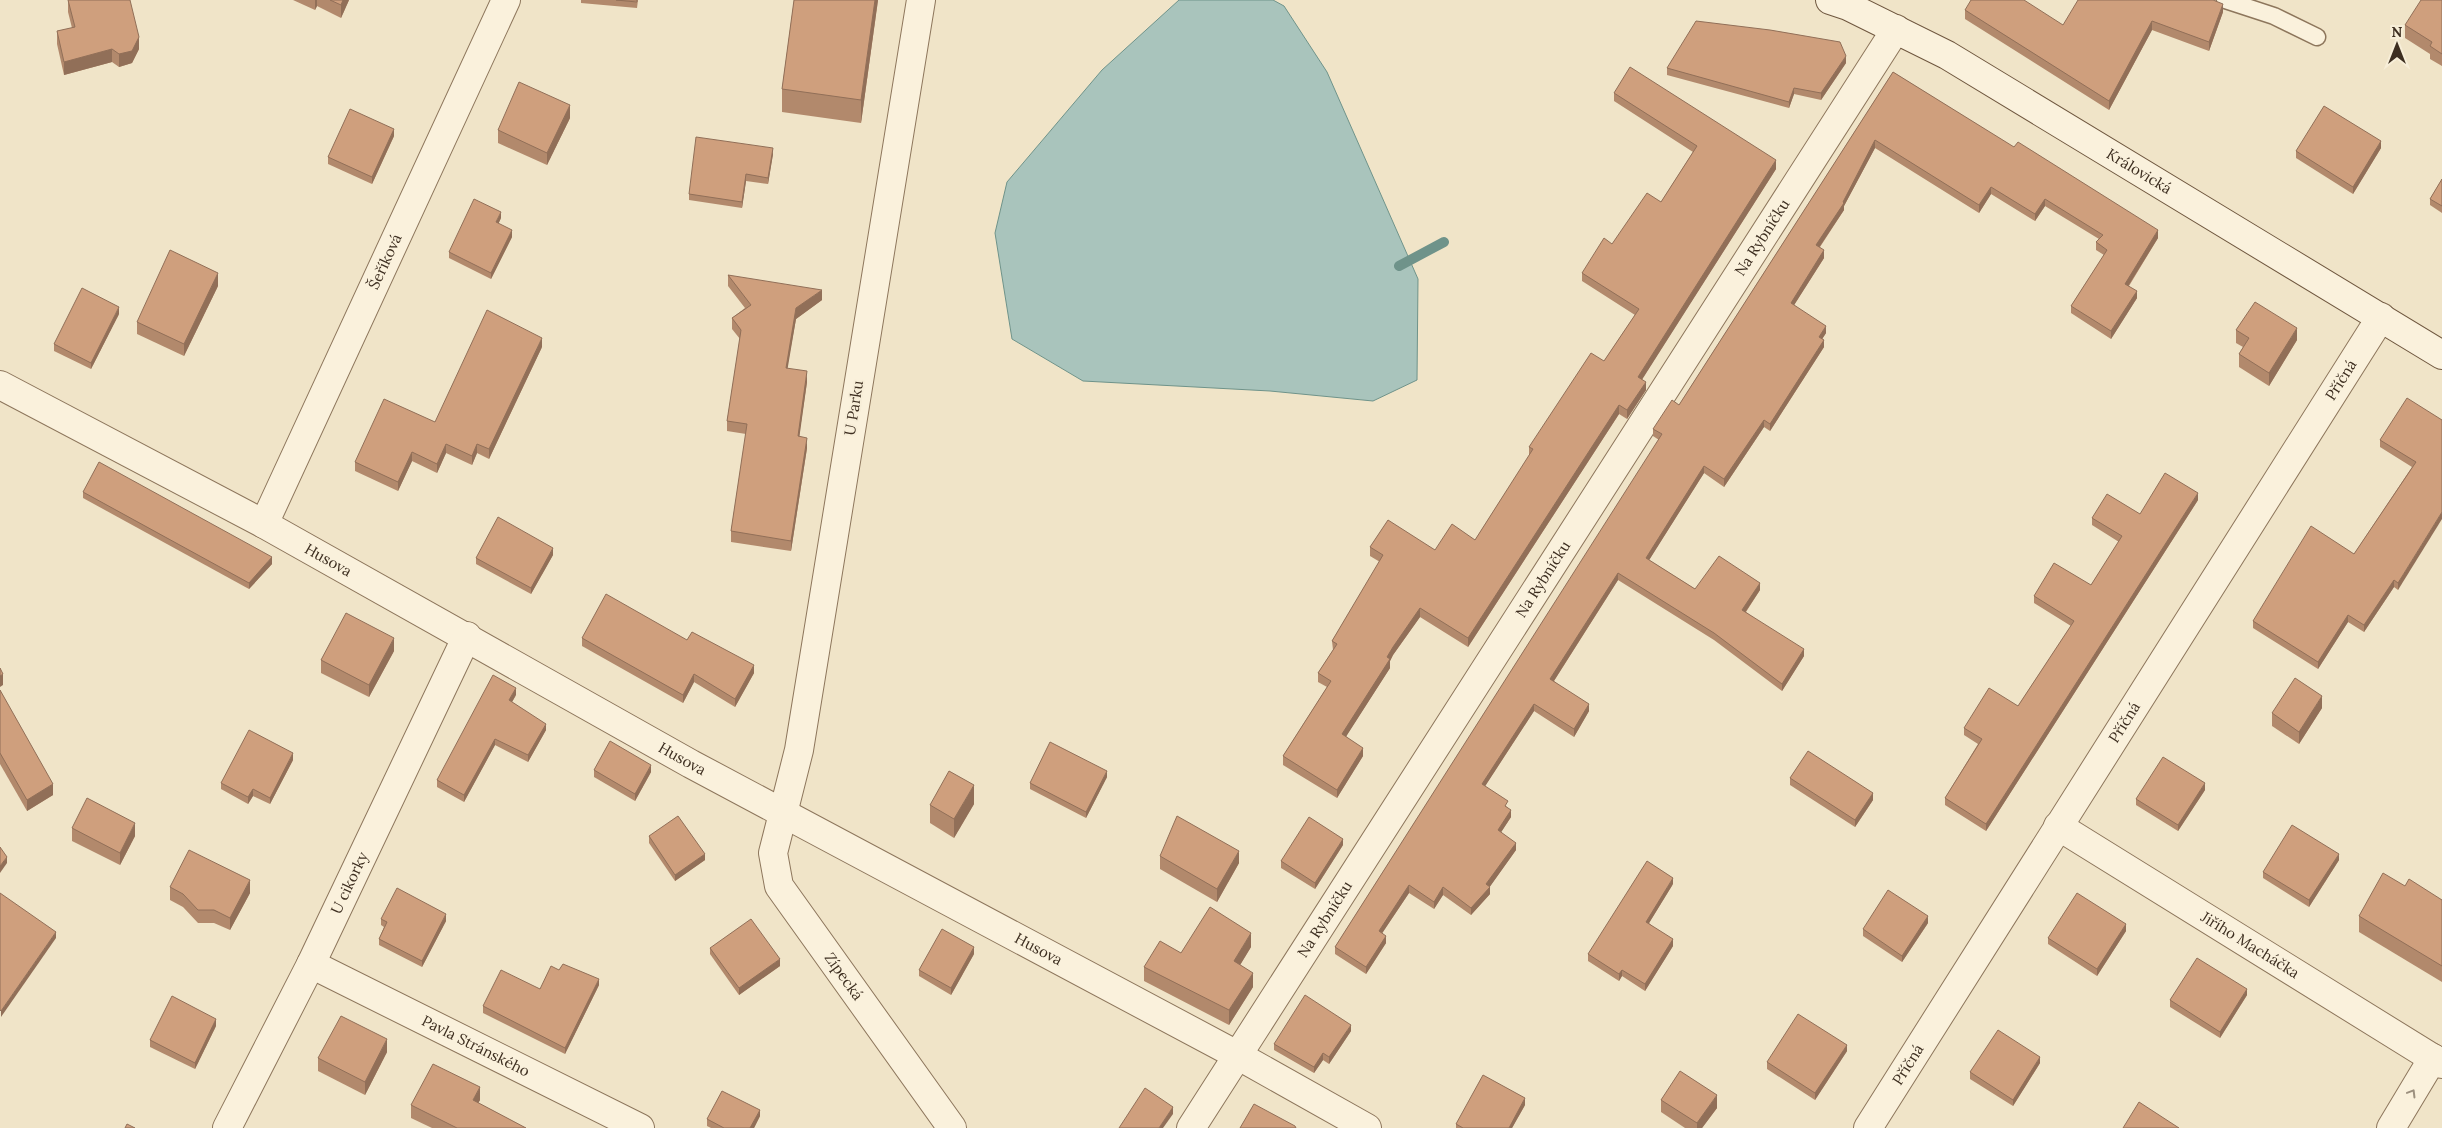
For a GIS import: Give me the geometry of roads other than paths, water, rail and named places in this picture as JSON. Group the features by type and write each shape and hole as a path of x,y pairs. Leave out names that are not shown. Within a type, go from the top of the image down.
{"street":[{"name":"Šeříková","path":"264,524 506,0"},
{"name":"U Parku","path":"784,815 799,750 921,0"},
{"name":"Královická","path":"1830,0 1896,29 1947,55 2442,355"},
{"name":"Na Rybníčku","path":"1191,1128 1896,29"},
{"name":"Příčná","path":"1868,1128 2381,317"},
{"name":"Husova","path":"0,385 264,524 784,815 1237,1055 1367,1128"},
{"name":"U cikorky","path":"227,1128 311,964 467,636"},
{"name":"Zípecká","path":"784,815 774,853 779,886 952,1128"},
{"name":"Jiřího Macháčka","path":"2058,826 2437,1061"},
{"name":"Pavla Stránského","path":"311,964 640,1128"},
{"path":"2391,1128 2437,1061"}],"lane":[{"path":"2225,0 2274,16 2317,37"}],"water":[{"path":"1179,0 1273,0 1284,6 1327,72 1418,279 1417,380 1373,401 1270,391 1083,381 1012,339 995,233 1007,182 1102,70"}],"waterway":[{"path":"1399,266 1444,242"}]}
